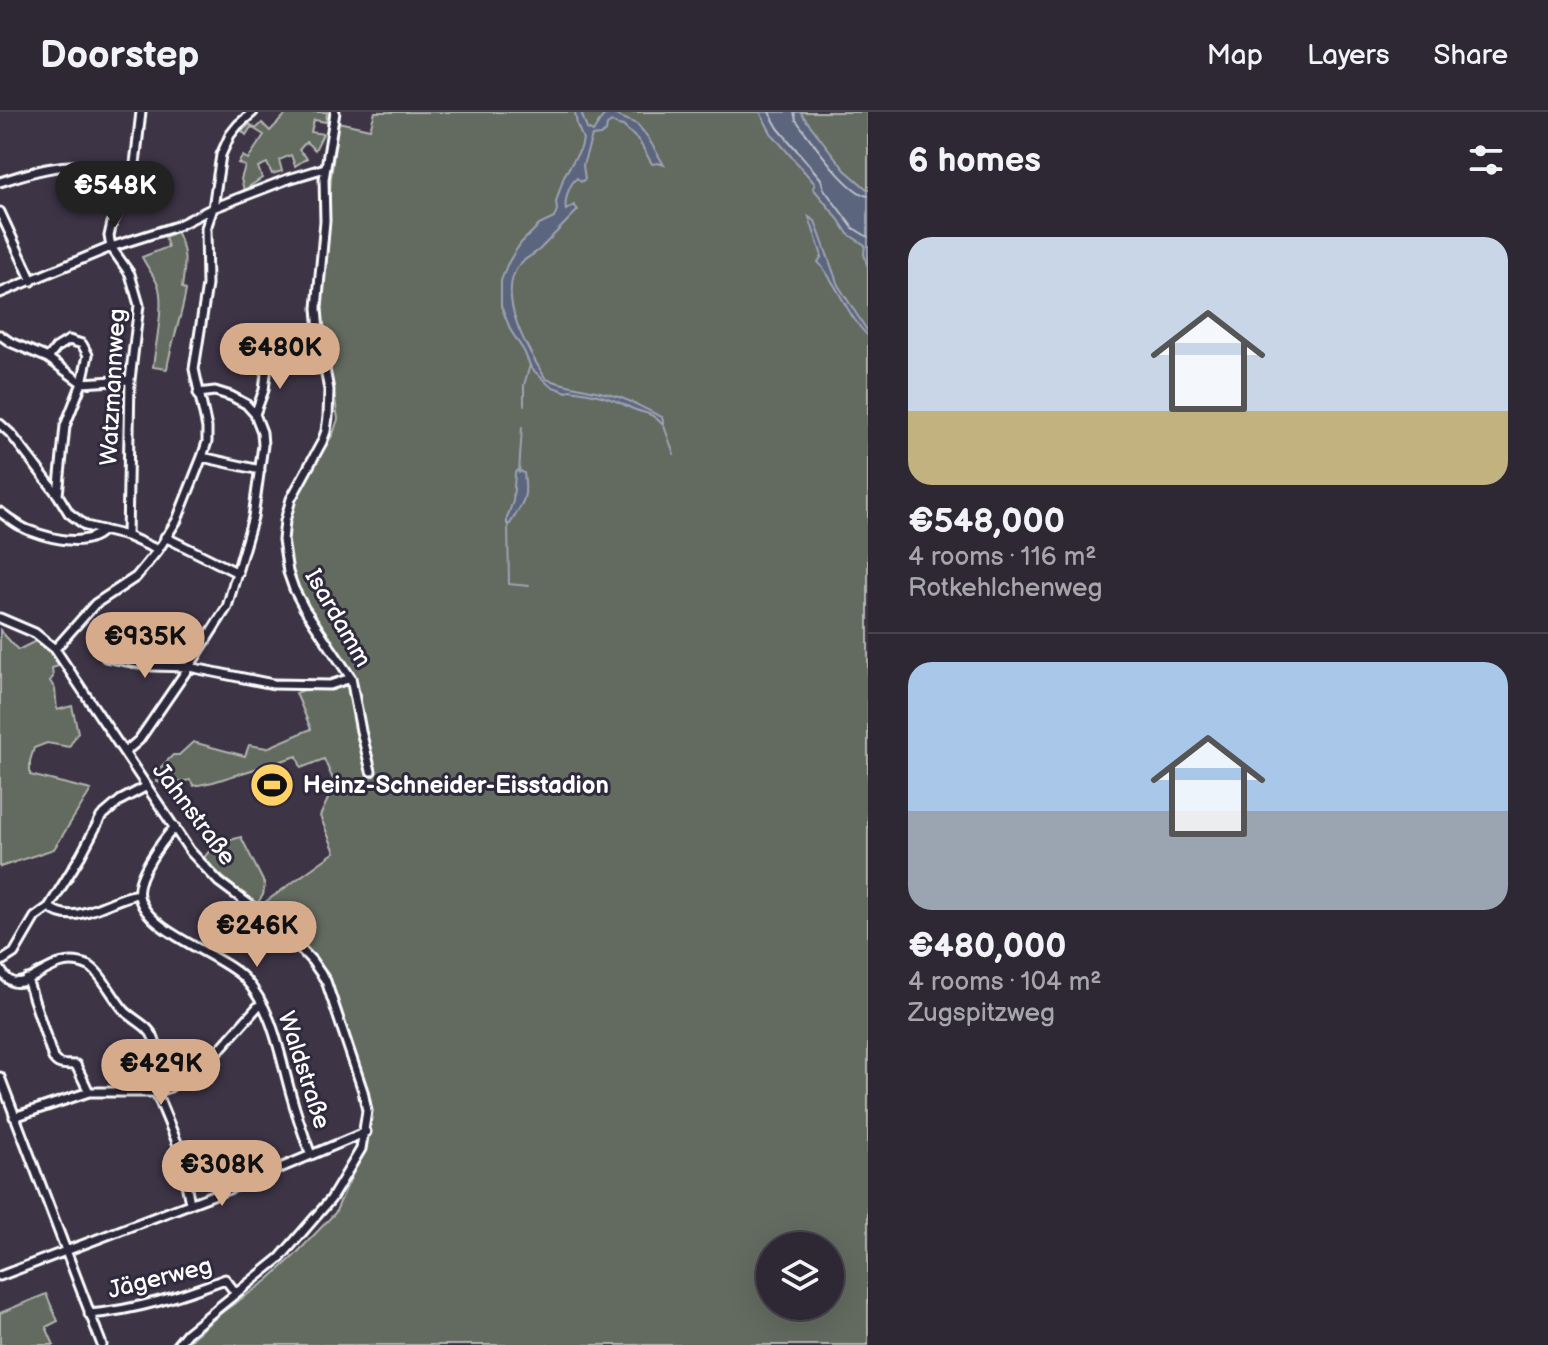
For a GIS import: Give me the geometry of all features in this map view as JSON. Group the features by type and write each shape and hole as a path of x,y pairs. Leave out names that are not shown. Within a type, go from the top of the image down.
{"street":[{"path":"111,247 109,236 112,223 133,181 141,112"},
{"path":"55,649 95,604 136,577 158,550 177,520 202,457 207,428 194,369 207,285 206,228 213,208 221,155 230,135 253,112"},
{"name":"Isardamm","path":"335,112 325,168 325,221 317,308 329,390 328,417 322,442 291,499 283,540 294,589 351,678 371,771"},
{"path":"0,182 32,172 71,166 104,171 133,181"},
{"path":"0,293 111,247 177,226 213,208 325,168"},
{"path":"0,212 32,281"},
{"name":"Watzmannweg","path":"111,247 130,274 139,305 130,380 127,536"},
{"path":"0,335 48,358 82,383 130,380"},
{"path":"48,358 69,340 82,344 88,355 82,383 65,426 58,495"},
{"path":"255,414 264,390 268,358"},
{"path":"125,752 139,740 227,607 253,517 263,445 255,414 246,404 231,396 215,391 198,393"},
{"path":"0,424 11,434 69,513 86,526 127,536 158,550"},
{"path":"202,457 260,470"},
{"path":"0,512 25,529 62,540 79,541 98,535 103,530"},
{"path":"165,537 238,573"},
{"name":"Jahnstraße","path":"0,618 35,633 55,649 190,851 219,882 254,908 312,961 326,981 363,1091 367,1111 361,1149 331,1199 287,1251 187,1333 177,1345"},
{"path":"106,657 153,666 189,667 273,684 330,685 351,678"},
{"path":"0,962 14,953 35,917 49,907 101,817 121,800 147,786"},
{"path":"49,907 56,913 77,916 122,897 138,894 155,851 175,827"},
{"name":"Waldstraße","path":"138,894 144,909 155,920 230,967 244,978 261,1003 271,1021 311,1155"},
{"path":"0,969 16,983 45,969 72,961 93,968 125,1012 145,1026 154,1037 170,1087"},
{"path":"27,979 53,1058 56,1063 76,1065 89,1092"},
{"path":"14,1117 89,1092 156,1092 170,1087 211,1059 261,1003"},
{"path":"0,1079 102,1345"},
{"path":"156,1092 178,1145 190,1203"},
{"path":"0,1276 366,1132"},
{"name":"Jägerweg","path":"89,1314 117,1312 169,1300 225,1279 235,1292"}],"shaded area":[{"path":"288,112 327,112 326,122 314,120 311,132 323,134 315,150 306,142 299,150 307,158 295,166 291,155 279,160 282,171 272,174 267,163 258,167 262,178 244,190 241,179 245,166 238,163 243,156 248,159 264,135 251,127 246,135 242,131 250,124 256,129 262,123 270,131"},
{"path":"375,112 868,112 868,1345 187,1345 224,1311 268,1280 335,1213 367,1139 369,1111 328,980 257,908 335,852 320,816 335,784 324,759 301,768 297,756 194,786 190,780 164,785 156,781 159,769 193,742 245,756 249,745 267,748 311,729 296,693 343,676 313,614 296,589 284,540 293,500 333,434 338,419 321,306 338,122 370,129"},
{"path":"176,231 184,253 182,288 186,290 167,369 153,367 160,293 142,257 168,247 165,237"},
{"path":"0,630 18,650 36,641 51,653 59,666 52,668 50,681 55,689 57,710 72,706 78,732 69,747 47,743 34,748 30,775 91,790 54,849 0,867"},
{"path":"241,837 265,885 256,905 203,860 214,847"},
{"path":"46,1294 58,1321 46,1327 54,1345 0,1345 0,1313"}],"water":[{"path":"575,112 581,112 587,129 593,132 603,116 611,113 637,124 664,165 652,164 639,141 623,126 612,122 607,125 606,131 592,136 583,165 585,179 581,182 577,178 574,181 566,198 566,210 574,205 578,210 539,250 519,265 513,278 511,293 517,324 546,379 627,400 662,417 664,426 651,415 608,398 578,391 567,392 550,386 531,368 501,306 501,281 507,265 521,243 539,225 554,218 564,176 581,148 583,139"},
{"path":"760,112 800,112 845,170 868,190 868,268 865,245 848,234 813,188 815,184 771,133"},
{"path":"809,217 815,221 838,285 868,336 818,262 822,256"},
{"path":"518,470 524,473 525,495 510,524 507,524 515,473"}],"waterway":[{"path":"524,405 524,385 530,365"},
{"path":"664,426 674,454"},
{"path":"519,473 522,427"},
{"path":"508,525 509,584 529,586"}],"place":[{"name":"Heinz-Schneider-Eisstadion","path":"272,785"}]}
